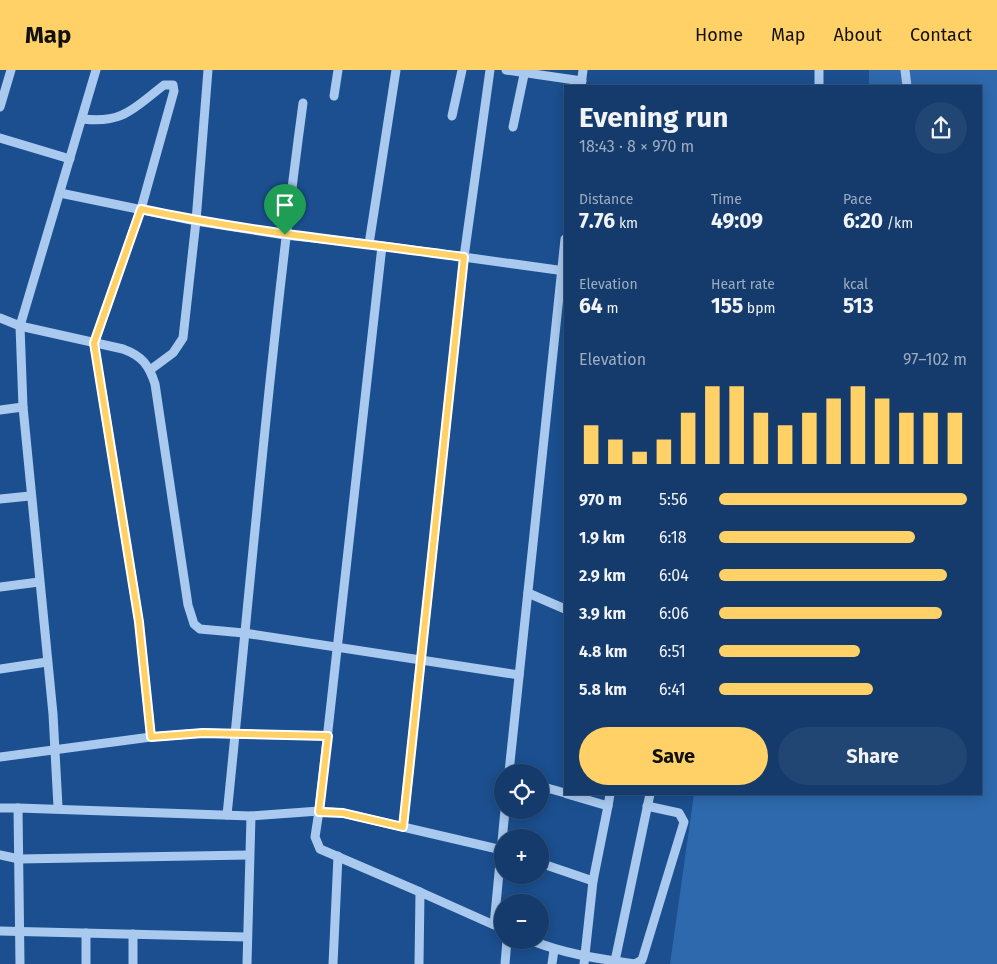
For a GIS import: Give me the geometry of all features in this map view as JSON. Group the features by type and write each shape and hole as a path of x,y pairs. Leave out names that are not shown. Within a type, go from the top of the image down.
{"street":[{"path":"0,108 11,70"},
{"path":"58,808 55,751 30,496 23,407 20,326 96,70"},
{"path":"150,370 173,353 183,338 196,220 208,70"},
{"path":"334,96 338,70"},
{"path":"369,244 396,70"},
{"path":"452,116 462,70"},
{"path":"403,827 464,257 490,70"},
{"path":"506,70 525,71 582,84 583,70"},
{"path":"819,70 819,85"},
{"path":"905,70 907,85"},
{"path":"513,127 525,71"},
{"path":"83,118 104,121 119,117 164,85 173,85 174,91 141,209 94,343 139,622 151,737"},
{"path":"227,815 285,235 303,103"},
{"path":"0,138 70,159"},
{"path":"60,193 196,220 285,235 369,244 563,271"},
{"path":"382,246 336,647 328,736 315,837 317,846 494,925"},
{"path":"510,764 564,255"},
{"path":"0,318 20,326 138,355 150,370 155,384 191,616 200,629 205,632 244,633 519,675"},
{"path":"0,410 23,407"},
{"path":"0,499 30,496"},
{"path":"0,587 39,582"},
{"path":"528,593 564,609"},
{"path":"0,669 47,662"},
{"path":"0,757 151,737 235,733 328,736"},
{"path":"549,789 564,793"},
{"path":"570,795 608,806"},
{"path":"585,960 593,882 610,795"},
{"path":"614,961 650,795"},
{"path":"549,948 585,960 635,964 639,963 644,956 684,822 679,813 647,806"},
{"path":"0,808 58,808 251,816 319,812 343,813 494,848"},
{"path":"18,808 20,964"},
{"path":"247,964 251,816"},
{"path":"0,855 19,859 249,855"},
{"path":"333,964 338,856"},
{"path":"549,866 593,882"},
{"path":"419,964 420,892"},
{"path":"0,931 247,937"},
{"path":"86,933 86,964"},
{"path":"133,934 133,964"},
{"path":"505,964 506,949"},
{"path":"552,964 554,950"}],"shaded area":[{"path":"869,70 997,70 997,964 670,964 694,795 982,795 982,85 869,85"}],"route":[{"path":"141,209 285,235 464,257 403,827 343,813 319,812 328,736 203,733 151,737 139,622 94,343 141,209"}]}
